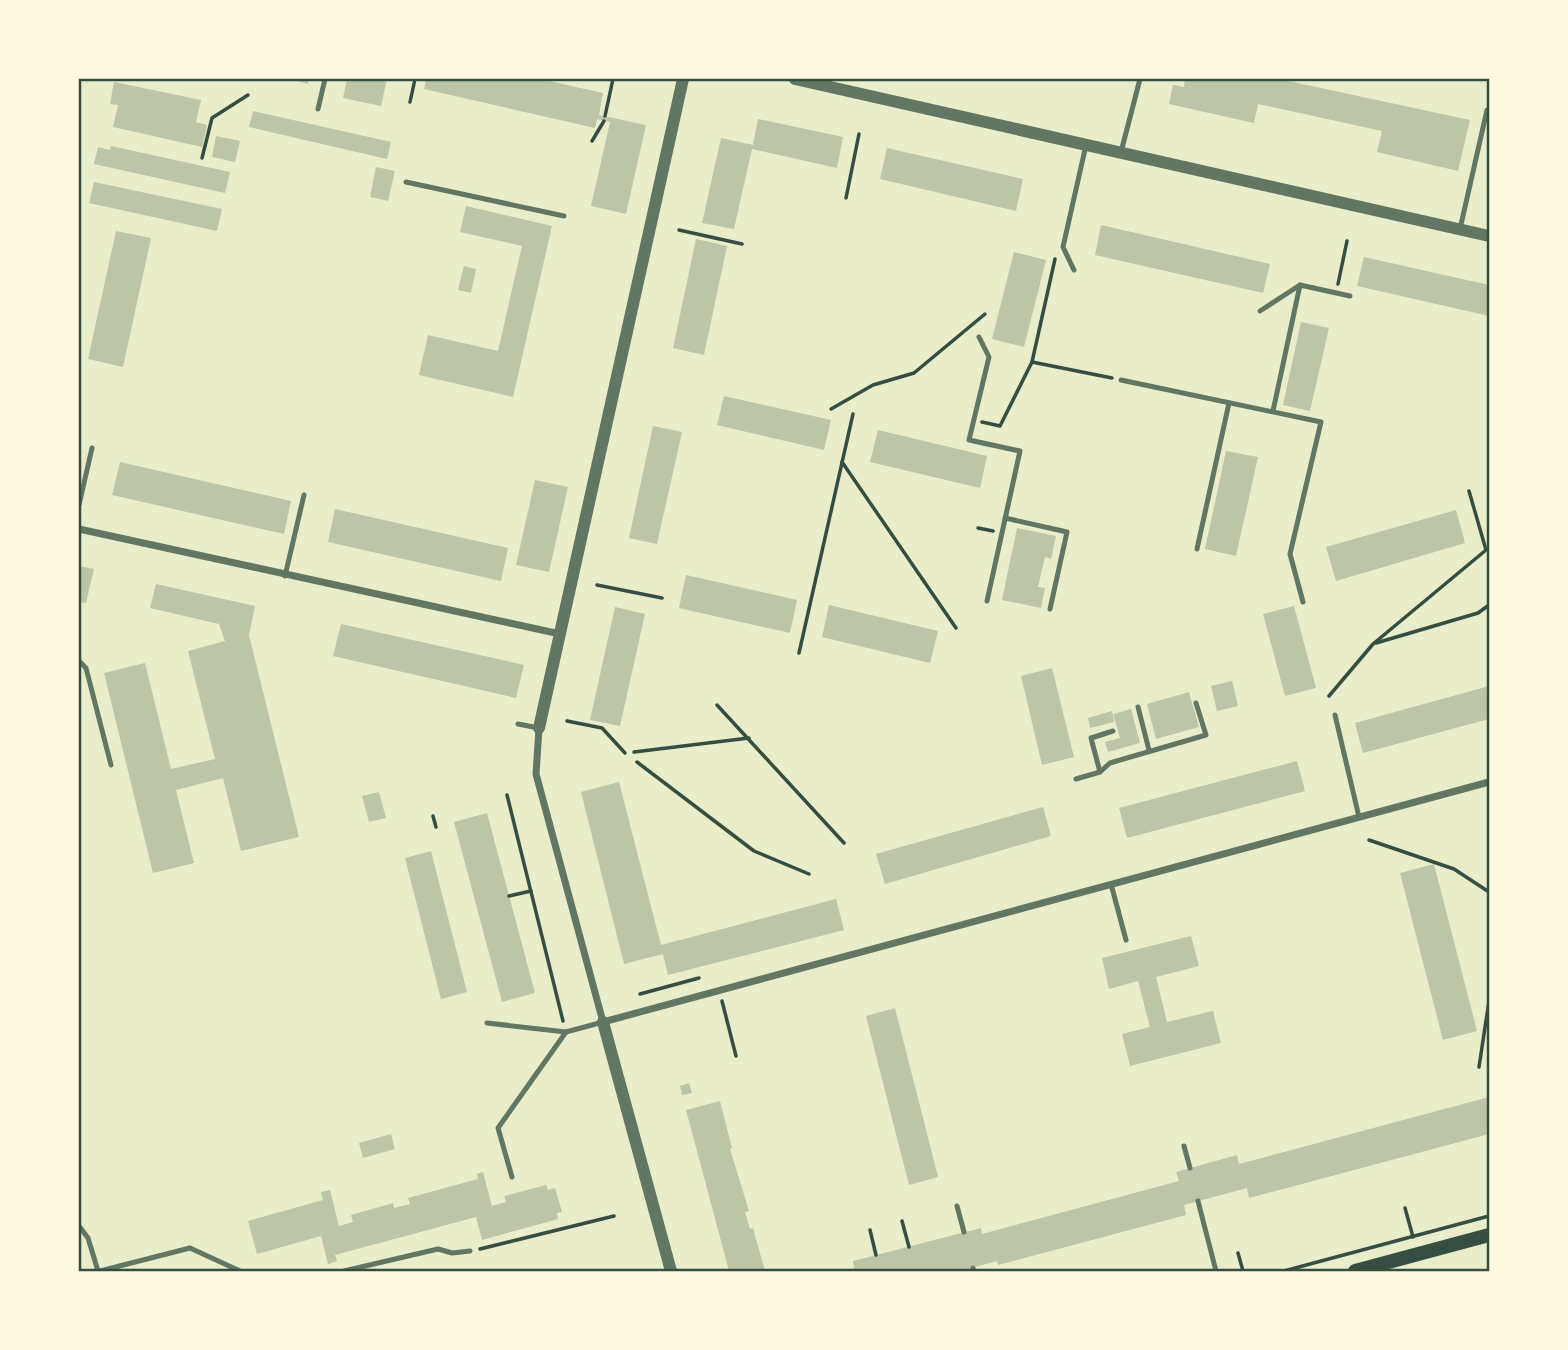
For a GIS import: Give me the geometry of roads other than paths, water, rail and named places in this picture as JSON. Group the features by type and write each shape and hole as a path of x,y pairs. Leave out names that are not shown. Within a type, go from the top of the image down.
{"main road":[{"path":"1355,1271 1489,1235"}],"street":[{"path":"671,1271 536,774 539,728 683,79"},
{"path":"795,79 1489,236"},
{"path":"79,529 560,634"},
{"path":"603,1022 1489,782"}],"lane":[{"path":"318,109 325,79"},
{"path":"1121,152 1140,79"},
{"path":"1460,229 1487,110"},
{"path":"1074,270 1063,247 1086,145"},
{"path":"406,183 564,216"},
{"path":"1273,411 1300,285"},
{"path":"1260,310 1300,285 1350,296"},
{"path":"979,337 989,357 969,440 1020,451 987,601"},
{"path":"1121,380 1321,422 1290,554 1303,602"},
{"path":"1197,549 1229,403"},
{"path":"79,505 92,448"},
{"path":"285,576 304,495"},
{"path":"1005,518 1067,532 1050,609"},
{"path":"79,661 86,668 111,765"},
{"path":"1076,779 1100,772 1110,763 1206,735 1196,703"},
{"path":"1138,707 1149,750"},
{"path":"1335,715 1359,817"},
{"path":"518,724 539,728"},
{"path":"1100,772 1091,738 1113,732"},
{"path":"1111,884 1126,940"},
{"path":"487,1023 566,1032 603,1022"},
{"path":"512,1177 498,1129 566,1032"},
{"path":"1184,1146 1190,1168"},
{"path":"1198,1201 1216,1271"},
{"path":"957,1206 964,1232"},
{"path":"79,1227 88,1238 99,1271 190,1248 240,1271"},
{"path":"344,1271 438,1249 452,1253 470,1251"}]}
